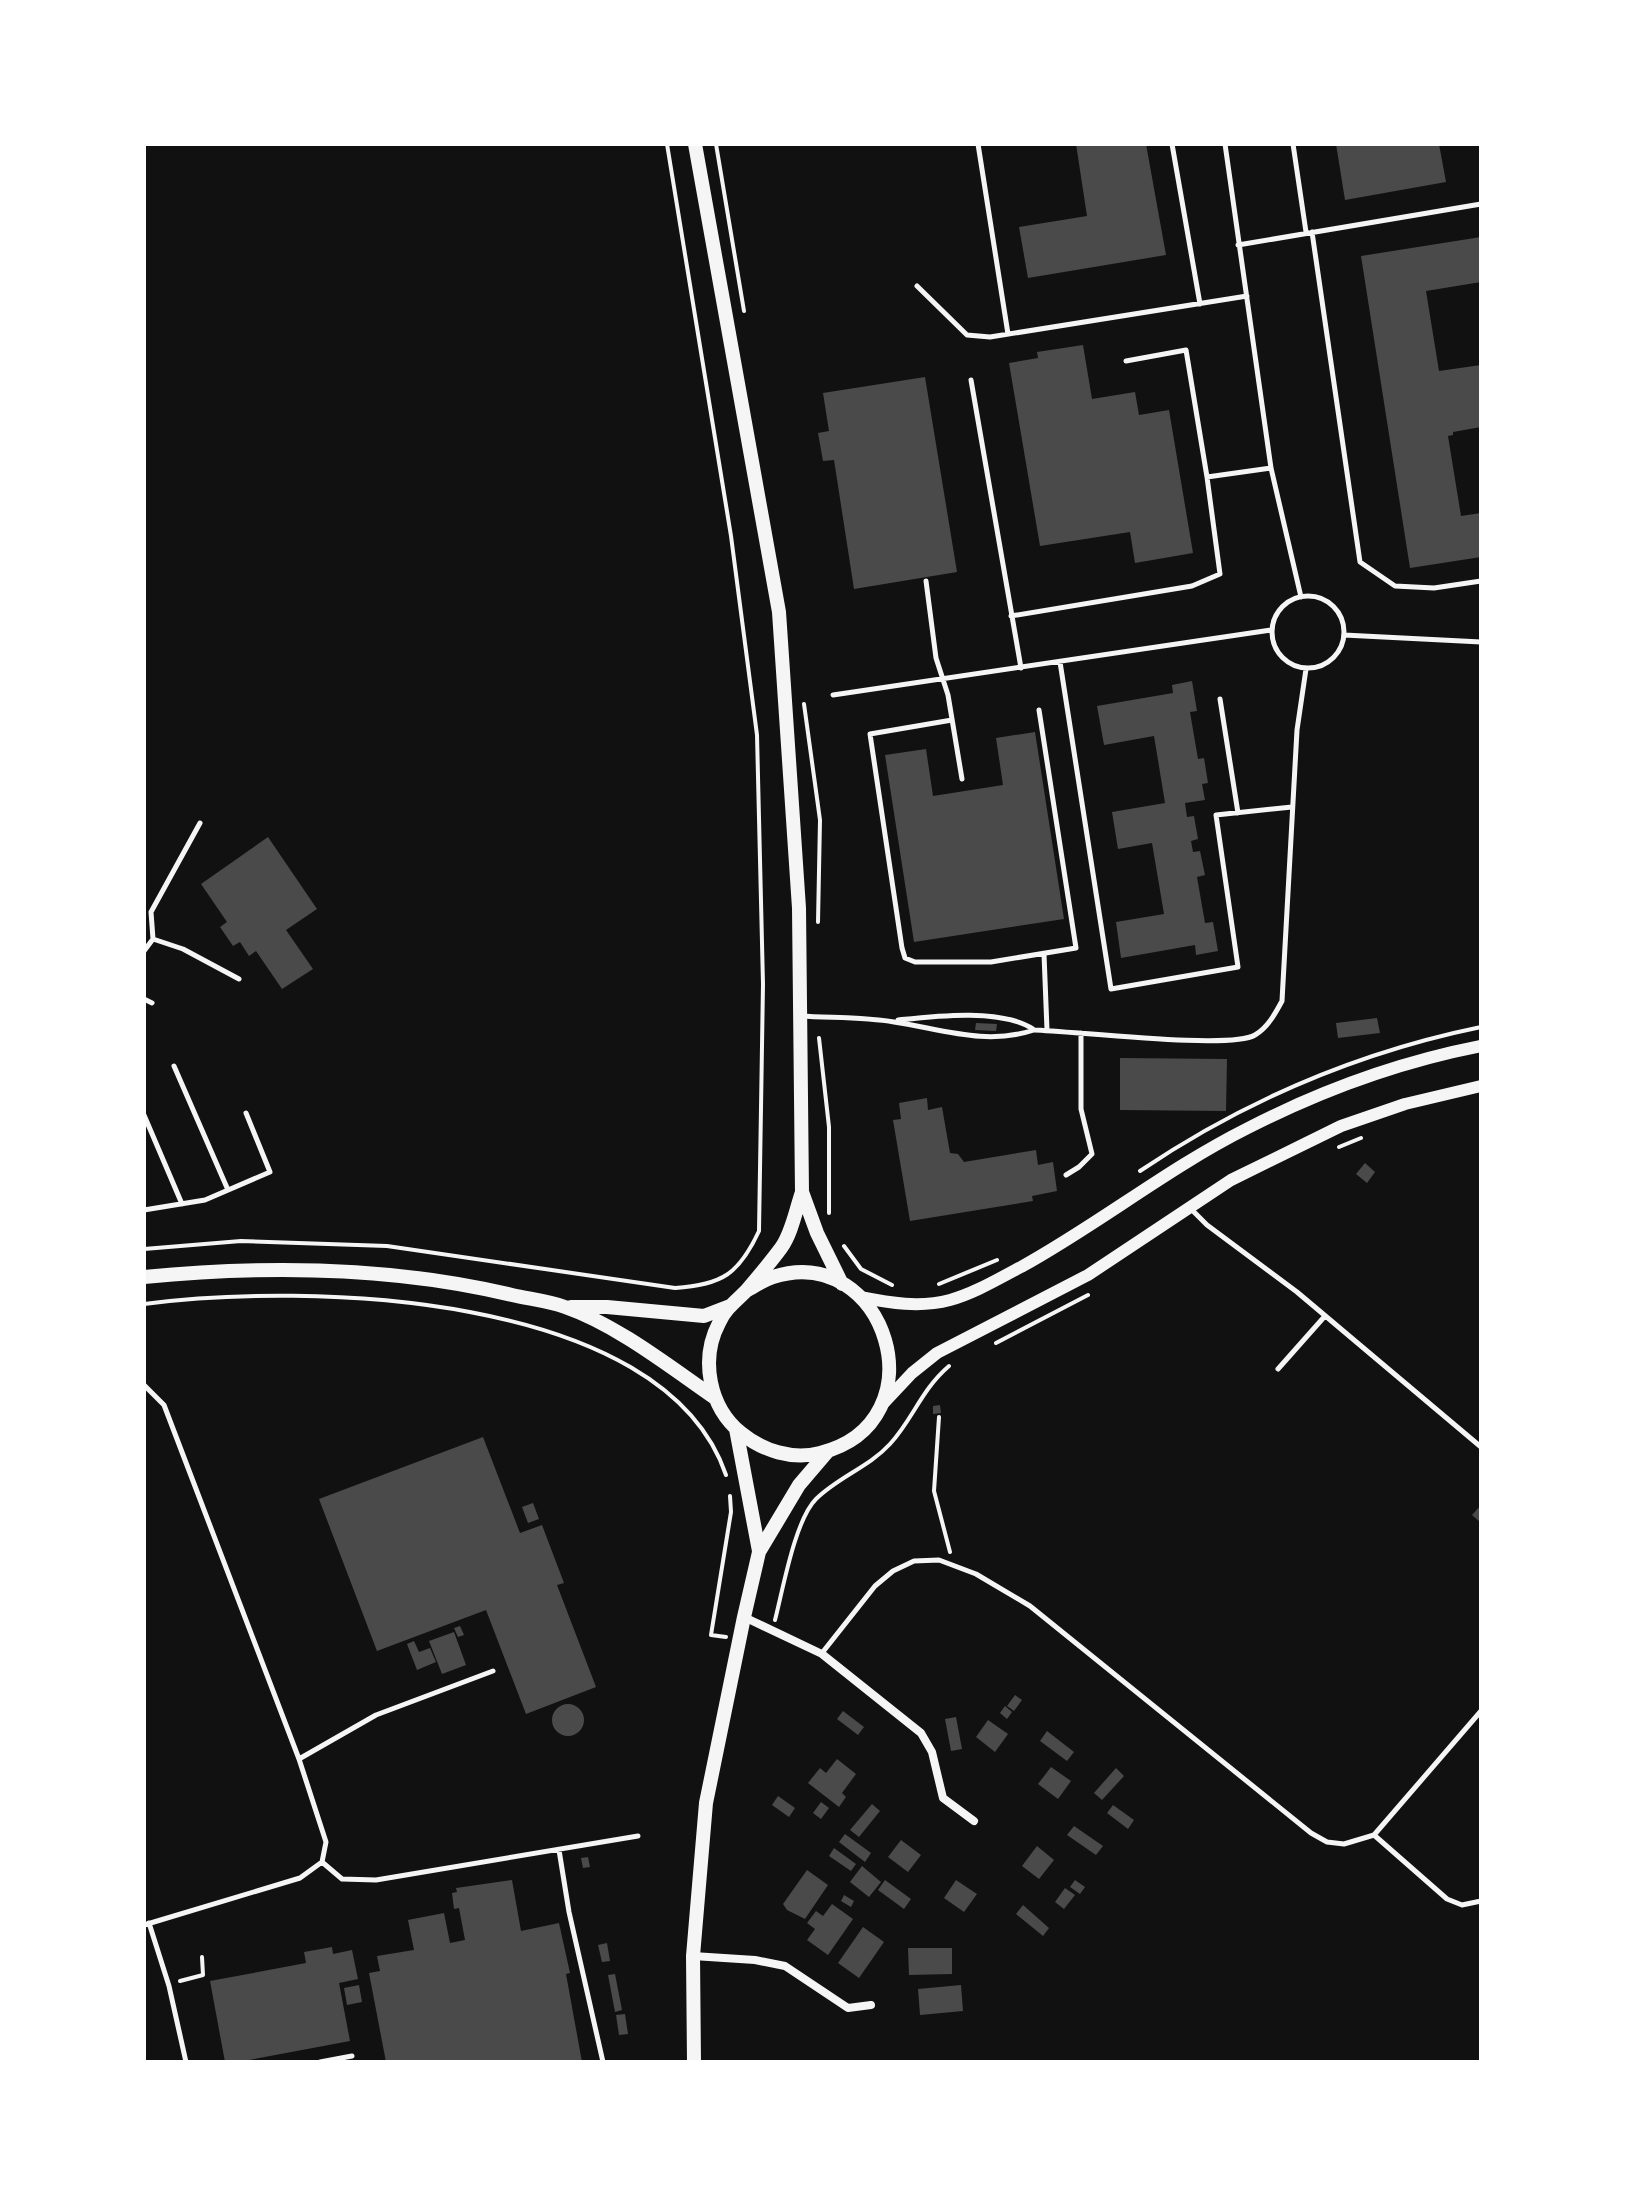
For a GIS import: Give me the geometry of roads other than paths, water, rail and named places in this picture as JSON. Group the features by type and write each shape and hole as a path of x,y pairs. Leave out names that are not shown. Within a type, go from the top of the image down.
{"main road":[{"path":"695,144 779,612 795,819 802,1192 817,1233 842,1284"},
{"path":"715,1398 710,1351 719,1322 783,1245 802,1192"},
{"path":"144,1277 219,1270 318,1270 468,1284 566,1307 607,1307 704,1316 730,1306"},
{"path":"566,1307 618,1333 715,1398 736,1429 764,1448 797,1455 829,1451 846,1443 867,1425 881,1406 890,1375 888,1342 876,1315 860,1297 842,1284 821,1276 798,1274 773,1277 746,1291"},
{"path":"736,1429 759,1552"},
{"path":"694,2062 693,1956 706,1803 744,1617 759,1552 799,1485 829,1451"}],"street":[{"path":"860,1297 921,1305 979,1289 1054,1249 1167,1175 1247,1128 1356,1079 1420,1058 1481,1046"},
{"path":"881,1406 912,1373 937,1353 1088,1275 1188,1206 1270,1160 1341,1126 1405,1104 1481,1086"},
{"path":"744,1617 822,1654 921,1733 932,1752 943,1798 974,1821"},
{"path":"693,1956 755,1960 785,1966 848,2008 871,2005"}],"lane":[{"path":"978,144 1008,334"},
{"path":"1172,144 1200,304"},
{"path":"1225,144 1271,468 1301,597"},
{"path":"1293,144 1360,562 1395,586 1434,588 1481,581"},
{"path":"1238,245 1481,204"},
{"path":"917,286 967,335 990,337 1247,296"},
{"path":"1011,616 1192,586 1220,574 1186,350 1126,361"},
{"path":"971,380 1021,668"},
{"path":"1207,477 1271,468"},
{"path":"926,581 936,658 952,720 962,779"},
{"path":"1312,596 1332,605 1339,614 1344,635 1342,646 1327,663 1306,669 1295,666 1277,652 1271,630 1280,608 1301,597 1312,596"},
{"path":"833,695 1271,630"},
{"path":"1344,635 1481,642"},
{"path":"1060,662 1111,989 1238,967 1216,815 1292,807"},
{"path":"801,1016 892,1021 955,1035 1016,1036 1034,1030 1047,1030 1232,1041 1254,1036 1270,1021 1282,1001 1297,730 1306,669"},
{"path":"1220,699 1238,813"},
{"path":"952,720 870,734 905,958 915,962 991,962 1076,948 1039,710"},
{"path":"144,951 153,939 151,912 200,823"},
{"path":"153,939 183,949 239,979"},
{"path":"1044,954 1047,1030"},
{"path":"144,999 152,1003"},
{"path":"892,1021 938,1015 984,1017 1022,1022 1034,1030"},
{"path":"1066,1175 1092,1154 1081,1109 1081,1033"},
{"path":"174,1066 228,1190"},
{"path":"144,1210 205,1200 270,1172 246,1113"},
{"path":"144,1115 182,1204"},
{"path":"1188,1206 1207,1225 1325,1316 1481,1447"},
{"path":"1278,1369 1325,1316"},
{"path":"144,1385 164,1405 299,1759 326,1842 322,1862 300,1878 146,1924 169,1986 186,2062"},
{"path":"822,1654 875,1586 893,1571 914,1561 939,1560 976,1574 1030,1606 1311,1833 1327,1842 1344,1844 1374,1835 1480,1716"},
{"path":"299,1759 376,1715 493,1671"},
{"path":"1374,1835 1447,1899 1462,1905 1481,1901"},
{"path":"322,1862 342,1879 376,1880 638,1836"},
{"path":"559,1850 572,1926 603,2062"},
{"path":"320,2062 352,2056"}]}
